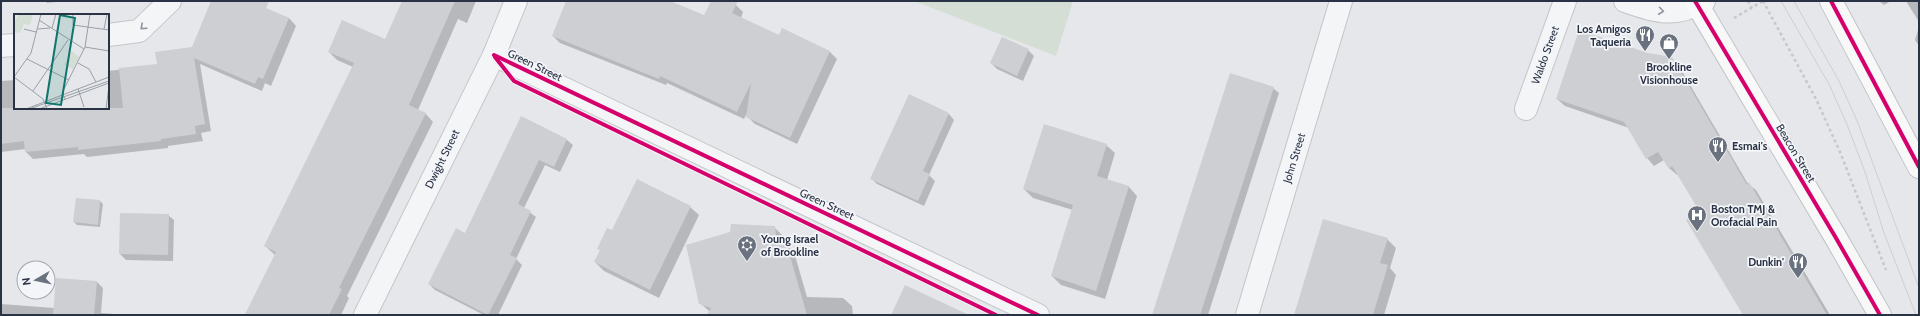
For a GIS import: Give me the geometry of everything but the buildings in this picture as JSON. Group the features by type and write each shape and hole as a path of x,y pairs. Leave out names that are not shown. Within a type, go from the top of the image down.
{"main road":[{"path":"1831,1 1919,167"},
{"name":"Beacon Street","path":"1699,2 1880,315"}],"street":[{"path":"109,35 139,31 170,1"},
{"name":"Dwight Street","path":"365,315 494,55 516,1"},
{"name":"John Street","path":"1247,315 1341,1"},
{"name":"Waldo Street","path":"1526,109 1565,1"},
{"path":"1625,1 1646,9 1666,12 1686,10 1699,2"},
{"path":"1,46 14,45"},
{"name":"Green Street","path":"494,55 1038,315"}],"path":[{"path":"1748,1 1752,8"},
{"path":"1730,22 1763,1 1793,54 1819,105 1840,152 1888,277"}],"shaded area":[{"path":"914,1 1073,1 1056,56"}],"tram line":[{"path":"1781,1 1830,86 1848,127 1865,172 1884,233 1916,315"},
{"path":"1794,1 1839,81 1858,123 1919,288"}],"cycle path":[{"path":"1695,1 1880,315"},
{"path":"1831,1 1919,167"},
{"path":"494,55 1038,315"},
{"path":"495,57 514,81 996,315"}],"place":[{"name":"Los Amigos Taqueria","path":"1645,52"},
{"name":"Brookline Visionhouse","path":"1669,60"},
{"name":"Esmai's","path":"1718,163"},
{"name":"Boston TMJ & Orofacial Pain","path":"1697,232"},
{"name":"Young Israel of Brookline","path":"747,262"},
{"name":"Dunkin'","path":"1798,279"}]}
